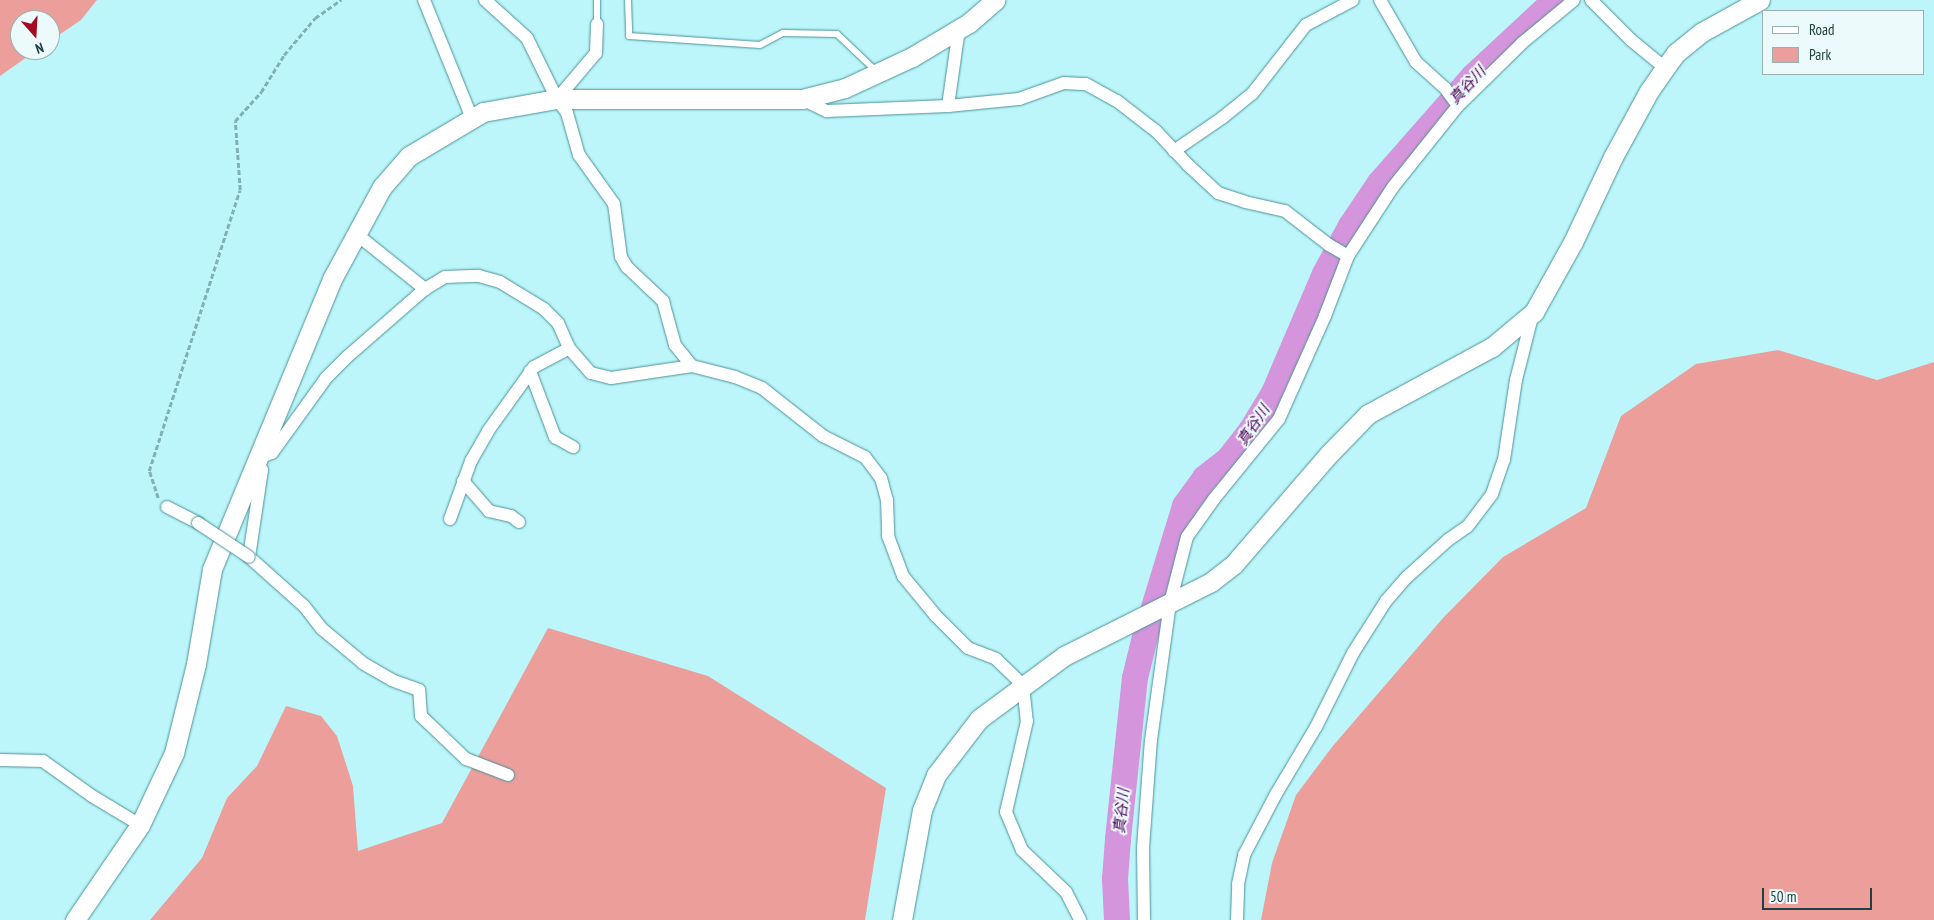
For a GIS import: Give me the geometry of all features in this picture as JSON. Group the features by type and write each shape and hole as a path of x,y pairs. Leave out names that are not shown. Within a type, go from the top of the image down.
{"street":[{"path":"424,0 472,118"},
{"path":"485,0 527,38 557,99 567,113 579,155 614,204 621,257 627,267 663,301 675,345 692,366"},
{"path":"75,920 140,825 174,753 196,664 212,569 256,459 329,288 356,233 382,187 409,156 483,112 557,99 802,99 845,88 912,57 959,29 996,0"},
{"path":"1174,151 1252,94 1306,25 1353,0"},
{"path":"1380,0 1416,62 1445,88 1458,105"},
{"path":"1144,920 1143,848 1151,740 1165,605 1187,537 1214,499 1279,420 1325,316 1346,255 1393,187 1458,105 1522,44 1574,0"},
{"path":"1591,0 1631,40 1665,68"},
{"path":"1237,920 1238,884 1244,855 1276,794 1316,728 1353,653 1386,601 1401,584 1448,540 1468,526 1492,494 1504,460 1516,380 1534,312 1573,242 1613,156 1649,91 1676,53 1702,32 1760,0"},
{"path":"557,99 596,53 597,24"},
{"path":"948,106 959,29"},
{"path":"802,99 827,111 948,106 1019,99 1064,83 1086,84 1117,100 1156,131 1218,193 1245,202 1284,211 1329,245 1346,255"},
{"path":"356,233 425,289"},
{"path":"256,459 272,453 326,378 425,289 445,277 479,276 500,282 544,309 558,322 569,348 591,373 611,378 692,366 735,377 762,388 823,436 865,457 881,478 887,500 888,536 903,576 936,616 968,648 996,659 1024,685 1027,721 1006,812 1022,850 1066,892 1080,920"},
{"path":"902,920 922,810 936,775 979,719 1064,656 1211,582 1234,564 1329,454 1368,414 1492,348 1534,312"},
{"path":"450,519 471,461 488,431 530,371 569,348"},
{"path":"530,371 555,437 573,447"},
{"path":"248,557 262,470 256,459"},
{"path":"463,481 489,511 511,516 519,522"},
{"path":"167,507 198,523 248,557 304,606 322,629 363,664 392,680 419,690 421,716 466,759 508,775"},
{"path":"0,760 43,761 92,796 140,825"}],"lane":[{"path":"597,0 597,24"},
{"path":"628,0 629,36 760,44 783,33 837,34 878,73"}],"path":[{"path":"167,507 156,495 149,471 240,190 235,122 261,92 284,54 315,18 341,0"}],"green space":[{"path":"0,0 97,0 81,20 60,34 60,10 10,10 10,60 23,60 0,76"},
{"path":"1778,350 1877,380 1934,362 1934,920 1261,920 1272,863 1296,795 1332,747 1443,618 1503,557 1586,508 1621,416 1696,364"},
{"path":"548,628 708,676 886,788 865,920 150,920 202,858 227,798 257,766 286,706 321,716 337,736 353,786 358,851 442,823"}],"waterway":[{"name":"真谷川","path":"1117,920 1115,879 1135,678 1145,637 1185,506 1205,478 1229,459 1251,431 1274,393 1325,274 1351,226 1380,183 1473,77 1556,0"}]}
